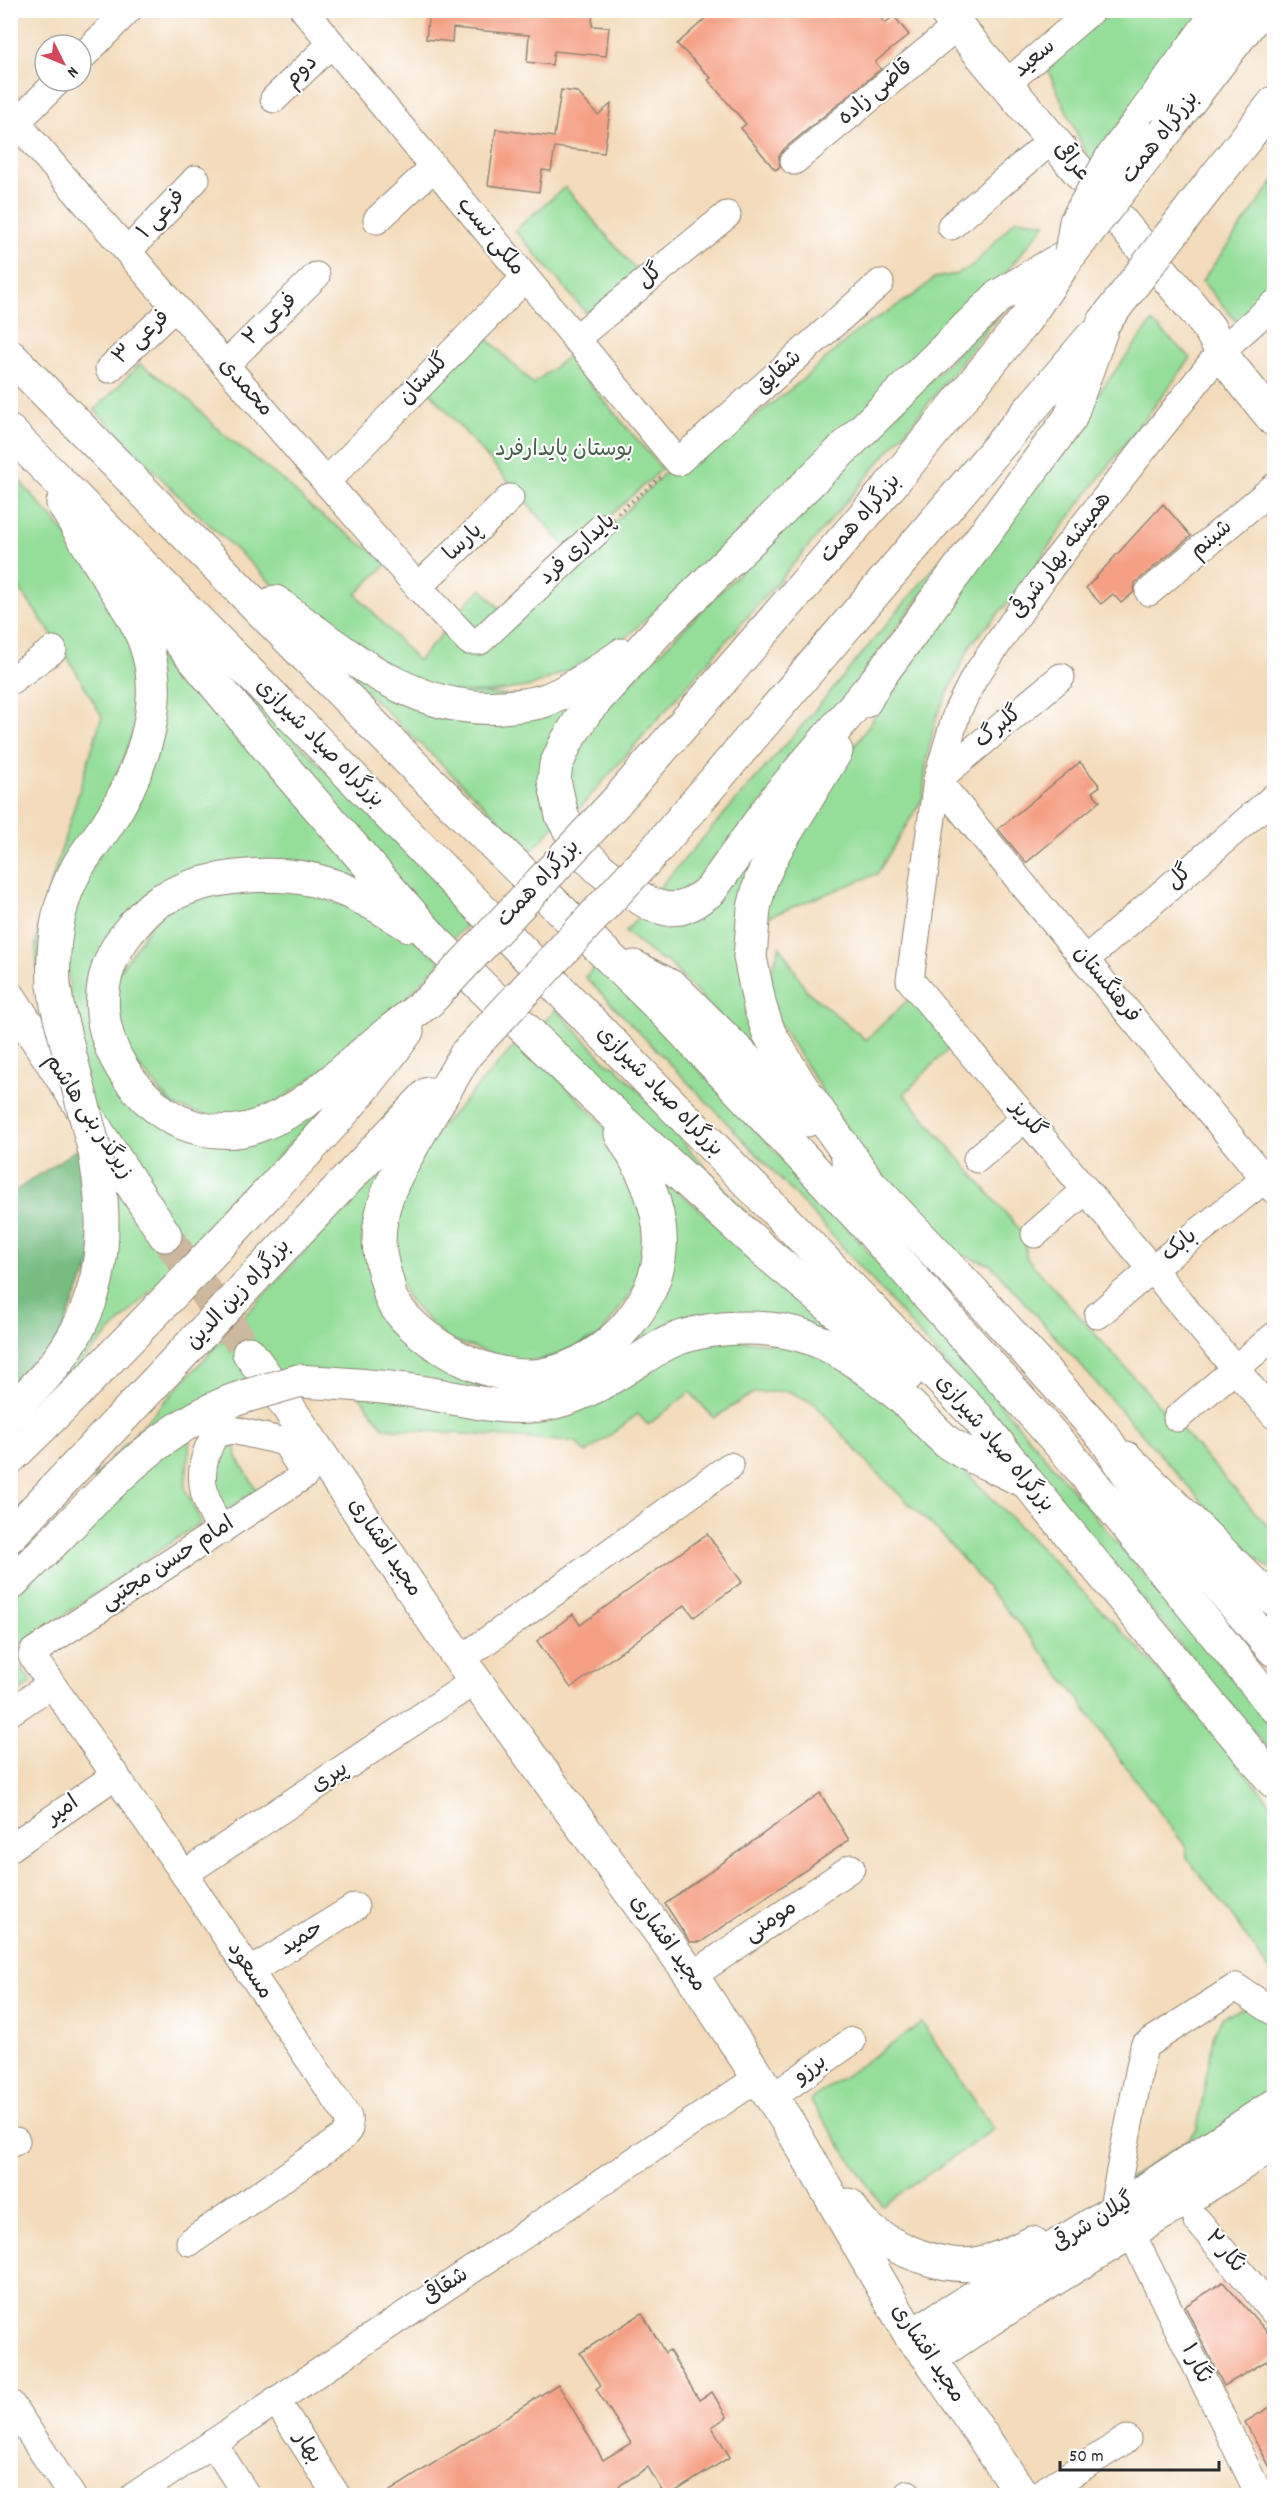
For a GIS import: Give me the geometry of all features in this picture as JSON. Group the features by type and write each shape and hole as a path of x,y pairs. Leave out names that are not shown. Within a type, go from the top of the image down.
{"main road":[{"path":"1104,322 1070,417 876,681 777,797 710,891 691,904 681,908 667,909 652,905 625,889 600,869 581,850 562,816 554,780 556,765 575,725 660,629 999,296 1071,253 1076,222 1111,159 1220,10"},
{"name":"بزرگراه همت","path":"429,1000 615,803 889,487 1024,320 1071,253 1260,10"},
{"name":"عراقی","path":"951,18 1215,333 1228,363 1275,420"},
{"path":"592,1095 618,1129 642,1167 655,1205 660,1248 656,1269 646,1297 631,1322 610,1344 569,1369 540,1375 503,1373 469,1363 440,1347 413,1326 393,1302 378,1253 382,1214 392,1181 466,1054 659,846 1104,322 1275,103"},
{"name":"عراقی","path":"1215,333 1244,350 1275,387"},
{"path":"10,356 420,772 605,952 865,1224 1067,1452 1275,1706"},
{"path":"21,443 139,594 292,777 435,941 592,1095 1027,1482"},
{"path":"10,1413 59,1358 80,1326 102,1260 103,1208 95,1152 57,1005 54,985 54,948 66,892 76,869 108,824 135,772 152,713 152,673 140,629 21,443"},
{"name":"بزرگراه صیاد شیرازی","path":"21,443 318,742 978,1418 1027,1482 1275,1782"},
{"path":"195,543 359,663 406,690 443,703 485,708 543,701 595,674 660,629"},
{"path":"864,1176 800,1085 769,1033 760,1007 750,957 754,908 760,880 775,850 816,786 876,681"},
{"path":"429,1000 366,1050 311,1100 253,1128 211,1130 190,1126 165,1114 139,1092 120,1067 106,1030 102,1005 102,982 116,947 135,923 159,901 193,886 220,879 289,876 322,883 341,889 384,909 435,941"},
{"path":"605,952 674,988 864,1176 1104,1437 1256,1586 1275,1599"},
{"name":"زیرگذر بنی هاشم","path":"10,998 165,1235"},
{"path":"10,1458 151,1318 302,1157 378,1073 429,1000"},
{"name":"بزرگراه زین الدین","path":"10,1536 466,1054"},
{"path":"10,1584 111,1486 176,1430 216,1407 246,1396 407,1389 503,1407 525,1407 555,1402 586,1392 662,1346 686,1336 710,1330 762,1329 811,1338 843,1354 902,1398 948,1443 1027,1482"},
{"name":"مجید افشاری","path":"249,1353 293,1394 468,1671 692,1977 773,2100 921,2348 1025,2496"},
{"path":"1104,1437 1147,1503 1275,1650"},
{"path":"773,2100 864,2226 893,2245 926,2258 955,2264 979,2264 1079,2223 1121,2222"},
{"name":"گیلان شرقی","path":"921,2348 983,2323 1275,2106"},
{"name":"گیلان شرقی","path":"921,2348 1121,2222 1183,2202 1275,2143"},
{"name":"گیلان شرقی","path":"983,2323 967,2344 963,2360 966,2379 976,2402 1020,2462 1025,2496"}],"street":[{"path":"93,46 128,10"},
{"name":"ملکی نسب","path":"304,10 524,279 678,462"},
{"name":"سعید","path":"1006,84 1092,10"},
{"name":"قاضی زاده","path":"794,161 951,18"},
{"name":"دوم","path":"274,99 331,44"},
{"path":"13,122 45,93"},
{"name":"محمدی","path":"13,122 128,251 418,587 469,641 480,641"},
{"path":"951,226 1052,140"},
{"path":"377,220 433,168"},
{"name":"فرعی ۱","path":"128,251 196,179"},
{"name":"گل","path":"575,339 727,215"},
{"name":"فرعی ۲","path":"225,364 316,276"},
{"name":"گلستان","path":"326,482 524,279"},
{"name":"شقایق","path":"678,462 880,283"},
{"name":"همیشه بهار شرقی","path":"937,780 957,712 974,678 1215,333 1275,304"},
{"name":"فرعی ۳","path":"109,369 175,307"},
{"name":"شبنم","path":"1149,592 1275,487"},
{"name":"پارسا","path":"418,587 510,498"},
{"name":"پایداری فرد","path":"480,641 602,527"},
{"path":"10,681 53,650"},
{"name":"گلبرگ","path":"937,780 1061,677"},
{"name":"فرهنگستان","path":"937,780 1270,1185"},
{"name":"گلریز","path":"937,780 910,980 1275,1415"},
{"name":"گل","path":"1085,960 1275,797"},
{"path":"977,1159 1025,1118"},
{"name":"بابک","path":"1098,1316 1152,1269 1270,1185"},
{"path":"1035,1234 1086,1190"},
{"path":"1177,1418 1275,1336"},
{"name":"امام حسن مجتبی","path":"32,1654 221,1531 305,1475 285,1442 232,1430 216,1433 204,1452 202,1475 209,1510 221,1531"},
{"name":"پیری","path":"184,1874 468,1671 730,1466"},
{"name":"مسعود","path":"32,1654 50,1685 116,1775 348,2117 349,2129 342,2137 190,2242"},
{"path":"10,1712 50,1685"},
{"name":"امیر","path":"10,1848 116,1775"},
{"name":"مومنی","path":"692,1977 851,1868"},
{"name":"حمید","path":"249,1972 355,1906"},
{"path":"1121,2222 1144,2046 1236,1987 1275,2012"},
{"name":"برزو","path":"773,2100 852,2041"},
{"name":"شقاقی","path":"134,2496 276,2400 773,2100"},
{"name":"نگار ۲","path":"1197,2220 1275,2312"},
{"name":"نگار ۱","path":"1121,2222 1260,2496"},
{"name":"بهار","path":"276,2400 337,2496"},
{"path":"10,2403 72,2496"},
{"path":"1036,2496 1127,2439"},
{"path":"213,2443 247,2496"}],"path":[{"name":"پایداری فرد","path":"602,527 678,462"}],"green space":[{"path":"1114,11 1205,11 1090,162 1045,64"},
{"path":"1274,181 1274,295 1240,326 1202,281"},
{"path":"565,187 637,271 587,314 515,230"},
{"path":"1016,219 1046,223 1002,277 670,598 623,640 573,668 532,686 491,692 453,693 405,679 298,608 181,498 95,410 140,364 183,394 223,434 286,483 313,509 388,563 356,594 418,661 447,628 444,624 482,589 512,623 672,466 696,463 801,381 857,331 916,294 934,278 957,274 974,265"},
{"path":"1013,297 914,421 791,567 571,818 562,775 572,741"},
{"path":"1152,322 1191,358 1080,503 1027,581 971,644 936,718 927,757 923,798 877,874 770,916 758,927 761,906 836,774 1043,467"},
{"name":"بوستان پایدارفرد","path":"481,332 533,384 567,357 662,469 570,552 424,385"},
{"path":"10,470 66,534 131,624 141,713 38,975 36,944 39,923 102,716 68,658 11,576"},
{"path":"973,526 697,894 653,895 800,728 957,540"},
{"path":"177,623 474,917 450,942"},
{"path":"148,629 395,908 309,872 132,916 104,1049 208,1134 368,1061 162,1279 11,1434 11,1423 91,1319 65,921 132,793"},
{"path":"312,640 375,684 581,702 584,708 558,822 532,851"},
{"path":"742,856 757,861 775,1059 748,1047 667,961 660,960 625,932 646,909 661,914"},
{"path":"287,887 390,920 441,961 377,1030 357,1047 243,1125 174,1106 121,1046 115,978 159,913 193,895"},
{"path":"780,946 807,991 866,1040 913,995 953,1044 904,1094 1020,1230 1026,1243 1026,1257 1274,1533 1274,1572 1238,1542 991,1265 948,1250 857,1146 770,1008 771,973"},
{"path":"598,963 853,1234 959,1355 1274,1729 1274,1756 1010,1440 848,1253 751,1148 585,977"},
{"path":"556,1009 608,1064 615,1066 670,1123 670,1128 778,1249 537,1030"},
{"path":"521,1039 615,1137 645,1195 646,1271 601,1335 554,1356 520,1363 445,1338 408,1299 396,1268 394,1218 417,1153"},
{"path":"404,1144 377,1307 390,1332 418,1357 453,1375 485,1384 643,1319 650,1168 868,1349 783,1320 533,1399 277,1380 91,1481"},
{"path":"79,1148 96,1249 57,1343 11,1392 11,1194"},
{"path":"716,1338 816,1348 921,1426 1142,1652 1189,1705 1274,1807 1274,1977 1227,1909 1187,1858 1186,1847 1111,1747 1076,1695 1035,1643 941,1534 877,1473 814,1403 788,1391 753,1393 714,1418 690,1392 648,1425 638,1414 586,1453 576,1442 384,1428 356,1391 452,1406"},
{"path":"190,1440 185,1488 201,1522 22,1644 18,1664 32,1682 11,1697 11,1597 166,1448"},
{"path":"231,1446 236,1447 237,1457 256,1489 222,1515 215,1486 215,1466 222,1450"},
{"path":"1246,2007 1274,2019 1274,2096 1238,2121 1109,2192 1189,2139 1197,2130 1214,2033 1223,2017"},
{"path":"922,2023 994,2129 882,2206 810,2100"}],"building":[{"path":"429,10 593,10 592,26 609,27 606,56 554,51 552,65 527,62 529,35 453,28 452,42 426,39"},
{"path":"715,10 874,10 885,23 894,16 909,35 875,62 881,69 784,149 779,156 780,167 775,170 741,128 746,124 708,80 711,78 677,44"},
{"path":"561,90 577,92 598,115 611,104 604,153 555,147 551,171 542,170 539,192 488,185 496,129 554,137"},
{"path":"1163,504 1191,536 1135,583 1134,592 1121,603 1113,594 1101,604 1086,588"},
{"path":"1080,762 1100,786 1092,792 1100,801 1026,863 998,829"},
{"path":"707,1534 742,1582 694,1617 685,1605 571,1688 537,1641 573,1614 580,1625"},
{"path":"820,1793 849,1840 701,1942 690,1942 665,1904"},
{"path":"1223,2282 1275,2341 1275,2356 1224,2386 1185,2306"},
{"path":"642,2313 665,2353 669,2350 699,2400 712,2392 727,2417 712,2427 730,2457 668,2496 665,2496 648,2467 619,2486 625,2496 382,2496 558,2384 603,2460 631,2443 596,2389 601,2385 580,2353"},
{"path":"1275,2404 1275,2476 1245,2422"}],"tunnel":[{"path":"165,1235 249,1353"}]}
